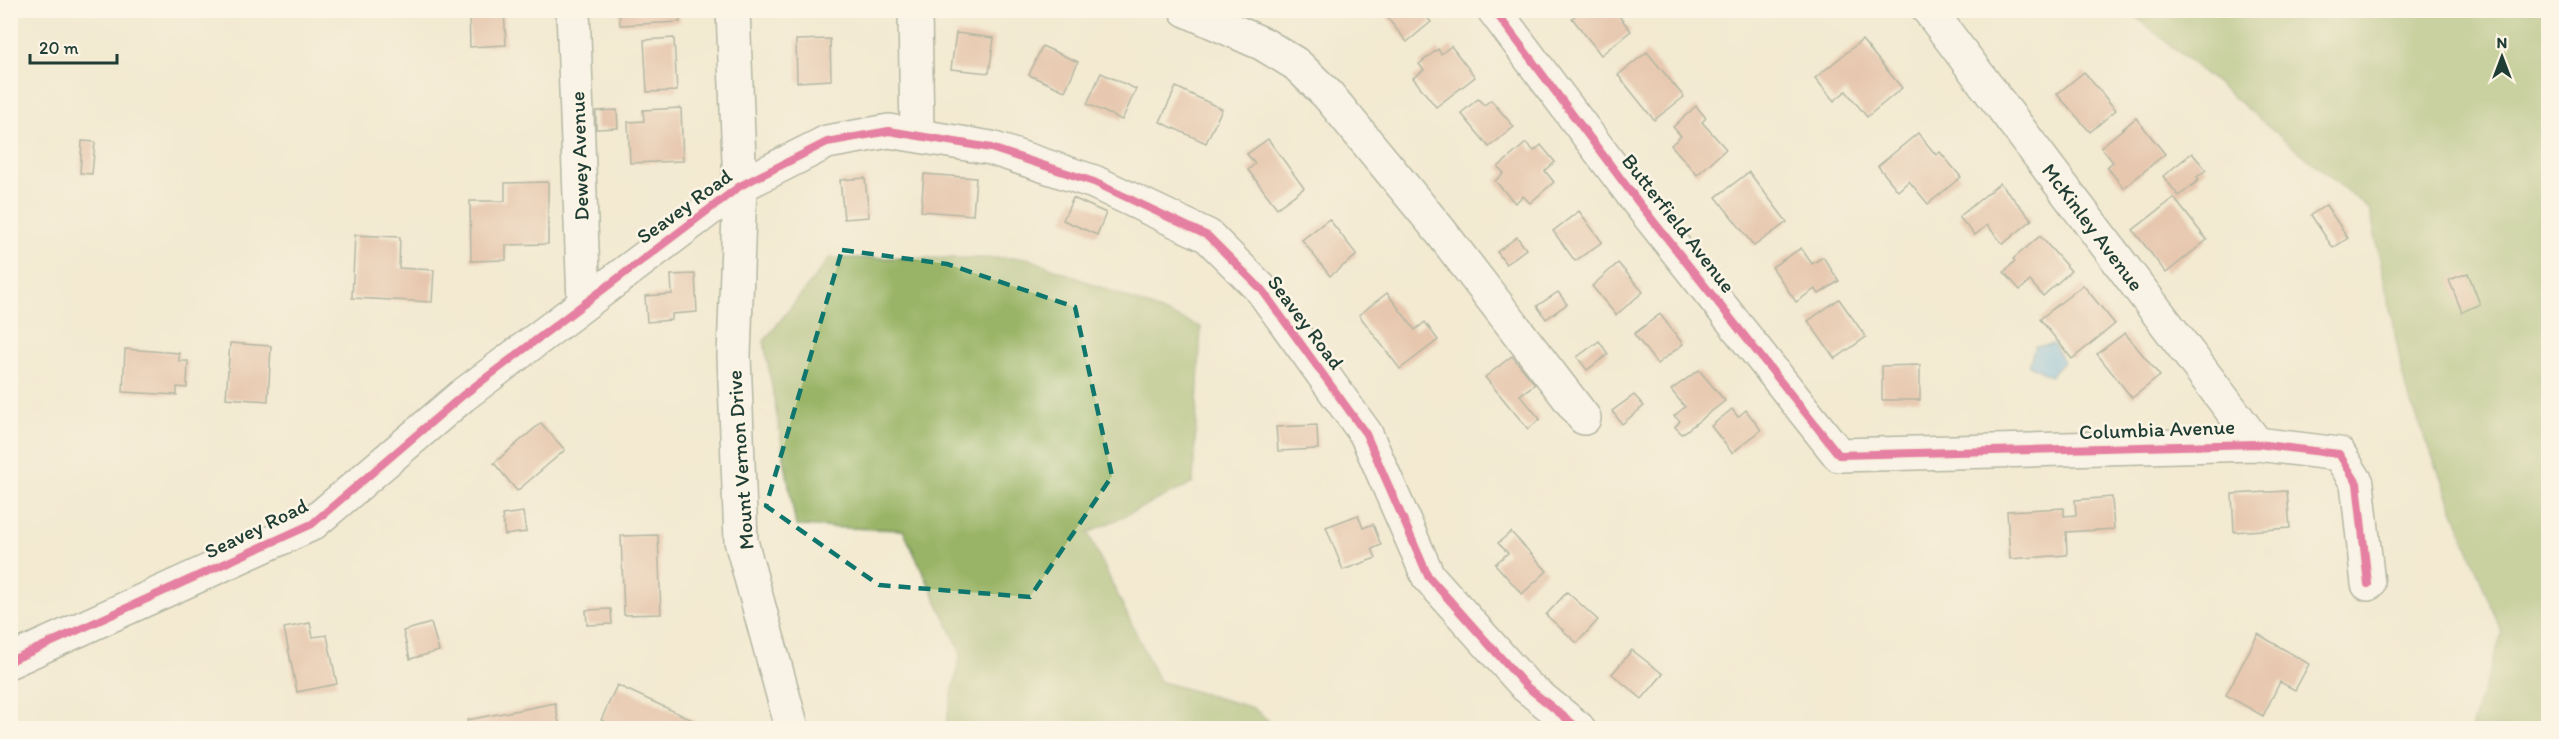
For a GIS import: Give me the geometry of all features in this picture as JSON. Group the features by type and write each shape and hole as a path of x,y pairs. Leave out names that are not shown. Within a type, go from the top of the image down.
{"street":[{"name":"Dewey Avenue","path":"573,10 584,302"},
{"name":"Mount Vernon Drive","path":"733,10 740,186 734,356 741,541 792,729"},
{"path":"915,10 917,135"},
{"path":"1185,10 1263,44 1296,64 1328,95 1448,241 1584,418"},
{"name":"Butterfield Avenue","path":"1494,10 1639,203 1839,455"},
{"name":"McKinley Avenue","path":"1929,10 2257,444"},
{"name":"Seavey Road","path":"10,661 312,524 462,396 740,186 827,142 889,130 991,148 1094,182 1208,236 1262,290 1366,434 1428,576 1526,686 1578,729"},
{"name":"Columbia Avenue","path":"1839,455 2257,444 2340,454 2357,483 2368,584"}],"highlighted area":[{"path":"842,250 947,264 1075,307 1112,476 1030,597 879,585 766,506"}],"green space":[{"path":"2129,11 2548,11 2548,728 2471,728 2502,634 2406,389 2370,210"},
{"path":"830,258 1027,258 1201,327 1193,483 1088,533 1159,681 1253,708 1277,728 945,728 961,652 903,530 796,526 764,341"}],"water":[{"path":"2054,344 2063,362 2050,376 2029,365 2035,346"}],"building":[{"path":"469,10 504,10 506,45 470,47"},
{"path":"619,10 679,10 680,22 620,25"},
{"path":"791,10 829,10 829,14 792,14"},
{"path":"1391,10 1421,10 1431,22 1407,42 1385,15"},
{"path":"1582,10 1614,10 1631,31 1601,55 1572,18"},
{"path":"956,33 994,38 989,73 951,69"},
{"path":"674,38 677,91 647,92 644,40"},
{"path":"830,39 831,80 797,82 796,40"},
{"path":"1862,40 1902,88 1867,117 1846,91 1834,101 1815,78"},
{"path":"1042,46 1078,62 1065,91 1029,75"},
{"path":"1451,46 1475,77 1436,107 1413,78 1424,70 1419,64 1438,49 1441,54"},
{"path":"1647,52 1684,97 1654,120 1618,75"},
{"path":"2084,72 2116,110 2090,132 2057,94"},
{"path":"1101,73 1136,89 1122,120 1087,104"},
{"path":"1176,87 1222,109 1206,143 1160,122"},
{"path":"1478,99 1484,105 1491,100 1514,127 1489,147 1461,113"},
{"path":"1696,106 1706,118 1702,122 1726,149 1697,175 1671,145 1681,136 1673,127"},
{"path":"681,108 683,161 630,163 628,122 644,121 643,110"},
{"path":"617,110 618,128 596,129 596,111"},
{"path":"2136,118 2165,154 2124,188 2107,167 2113,162 2101,147"},
{"path":"1918,133 1936,155 1940,152 1961,177 1928,204 1909,181 1898,191 1878,166"},
{"path":"1268,139 1304,188 1277,208 1248,170 1255,164 1247,154"},
{"path":"82,141 95,142 92,174 80,173"},
{"path":"1526,143 1534,151 1541,145 1555,162 1545,171 1554,182 1530,203 1523,196 1515,203 1495,181 1504,173 1498,167"},
{"path":"2192,153 2206,170 2197,177 2199,180 2179,196 2163,176"},
{"path":"1749,172 1787,222 1754,246 1716,197"},
{"path":"924,174 976,178 973,215 921,211"},
{"path":"865,178 869,217 844,219 840,180"},
{"path":"548,182 548,244 506,245 506,260 471,261 470,201 505,201 505,183"},
{"path":"2000,183 2032,220 2003,244 1987,225 1975,235 1959,217"},
{"path":"1073,198 1106,213 1097,235 1063,220"},
{"path":"2174,198 2207,240 2166,273 2133,230"},
{"path":"2326,205 2348,238 2333,248 2311,215"},
{"path":"1579,211 1602,242 1575,261 1553,231"},
{"path":"1329,219 1357,255 1330,276 1302,240"},
{"path":"355,235 400,237 399,268 434,270 432,302 352,298"},
{"path":"2040,236 2071,271 2043,296 2030,281 2020,290 2004,272 2015,261 2013,259"},
{"path":"1517,237 1526,249 1506,264 1497,252"},
{"path":"1801,248 1812,264 1823,257 1839,281 1819,294 1815,289 1796,302 1772,267"},
{"path":"1618,263 1643,292 1616,315 1592,286"},
{"path":"2468,273 2480,304 2462,312 2449,280"},
{"path":"695,274 697,312 672,314 672,320 647,322 645,296 672,294 671,275"},
{"path":"2083,285 2115,324 2072,359 2040,319"},
{"path":"1558,292 1567,304 1546,319 1537,306"},
{"path":"1387,293 1415,330 1425,322 1438,340 1400,369 1359,315"},
{"path":"1839,299 1866,337 1835,359 1808,321"},
{"path":"1660,314 1683,344 1657,364 1634,334"},
{"path":"2125,333 2160,376 2132,398 2097,354"},
{"path":"1599,341 1608,354 1587,370 1577,357"},
{"path":"230,343 271,346 268,401 226,398"},
{"path":"125,349 179,353 179,361 188,361 187,388 177,387 177,395 123,392"},
{"path":"1512,356 1535,384 1520,395 1540,419 1528,429 1485,377"},
{"path":"1920,365 1920,400 1882,400 1882,366"},
{"path":"1699,370 1725,401 1682,434 1675,427 1680,421 1674,416 1685,407 1671,390"},
{"path":"1634,395 1644,406 1622,424 1612,411"},
{"path":"1732,409 1738,417 1746,410 1761,430 1732,453 1711,426"},
{"path":"541,423 565,450 517,491 494,463"},
{"path":"1317,425 1318,449 1278,451 1276,427"},
{"path":"2287,491 2290,528 2234,532 2232,494"},
{"path":"2112,497 2114,529 2066,532 2067,555 2010,559 2007,511 2064,508 2064,516 2076,515 2075,500"},
{"path":"523,512 526,532 505,535 502,515"},
{"path":"1358,515 1363,528 1373,524 1381,545 1372,549 1376,558 1343,570 1326,527"},
{"path":"1511,532 1547,571 1522,594 1495,564 1508,553 1498,543"},
{"path":"658,535 661,614 624,615 621,536"},
{"path":"1567,592 1598,620 1577,643 1546,615"},
{"path":"611,609 612,624 587,625 586,610"},
{"path":"310,623 313,637 327,635 337,684 297,692 284,628"},
{"path":"431,623 439,651 410,659 403,631"},
{"path":"2258,634 2309,664 2295,690 2280,682 2263,716 2226,695"},
{"path":"1632,650 1663,674 1642,699 1612,674"},
{"path":"617,685 697,722 694,728 619,728 601,720"},
{"path":"555,703 560,728 469,728 467,720"}],"cycle path":[{"path":"1494,10 1639,203 1839,455 2257,444 2339,454 2357,483 2368,584"},
{"path":"10,661 312,524 462,396 740,186 827,142 889,131 991,148 1094,182 1208,236 1262,290 1366,434 1428,576 1526,686 1578,728"}]}
